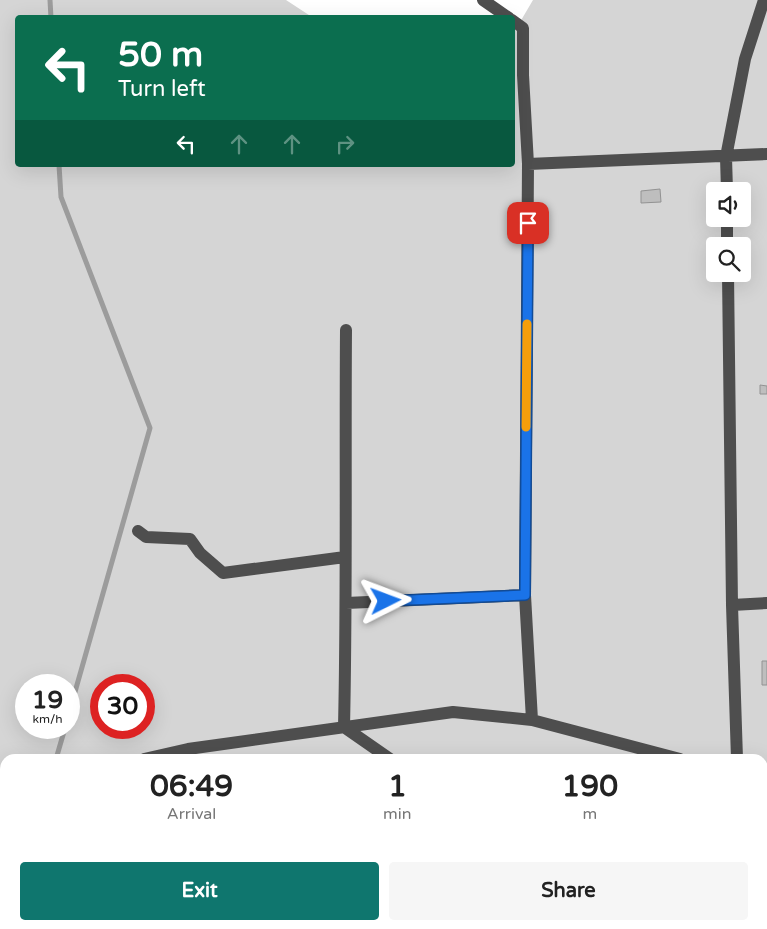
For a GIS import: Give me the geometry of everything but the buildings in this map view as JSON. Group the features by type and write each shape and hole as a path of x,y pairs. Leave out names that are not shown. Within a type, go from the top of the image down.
{"street":[{"path":"483,0 505,15"},
{"path":"727,182 726,157 744,59 764,0"},
{"path":"515,22 523,28 523,75 528,164 525,595 532,720"},
{"path":"528,164 767,154"},
{"path":"728,282 732,605 737,754"},
{"path":"344,727 346,330"},
{"path":"138,531 146,537 190,539 200,553 223,572 345,557"},
{"path":"346,602 525,595"},
{"path":"732,605 767,603"},
{"path":"166,754 188,749 453,712 532,720 661,754"},
{"path":"344,727 383,754"}],"shaded area":[{"path":"0,0 286,0 309,15 15,15 15,167 515,167 515,31 533,0 767,0 767,754 0,754"}],"waterway":[{"path":"50,0 51,15"},
{"path":"59,167 61,197 150,428 80,674"},
{"path":"57,754 62,739"}],"slow traffic":[{"path":"526,427 527,324"}],"route":[{"path":"386,601 525,595 528,223"}]}
